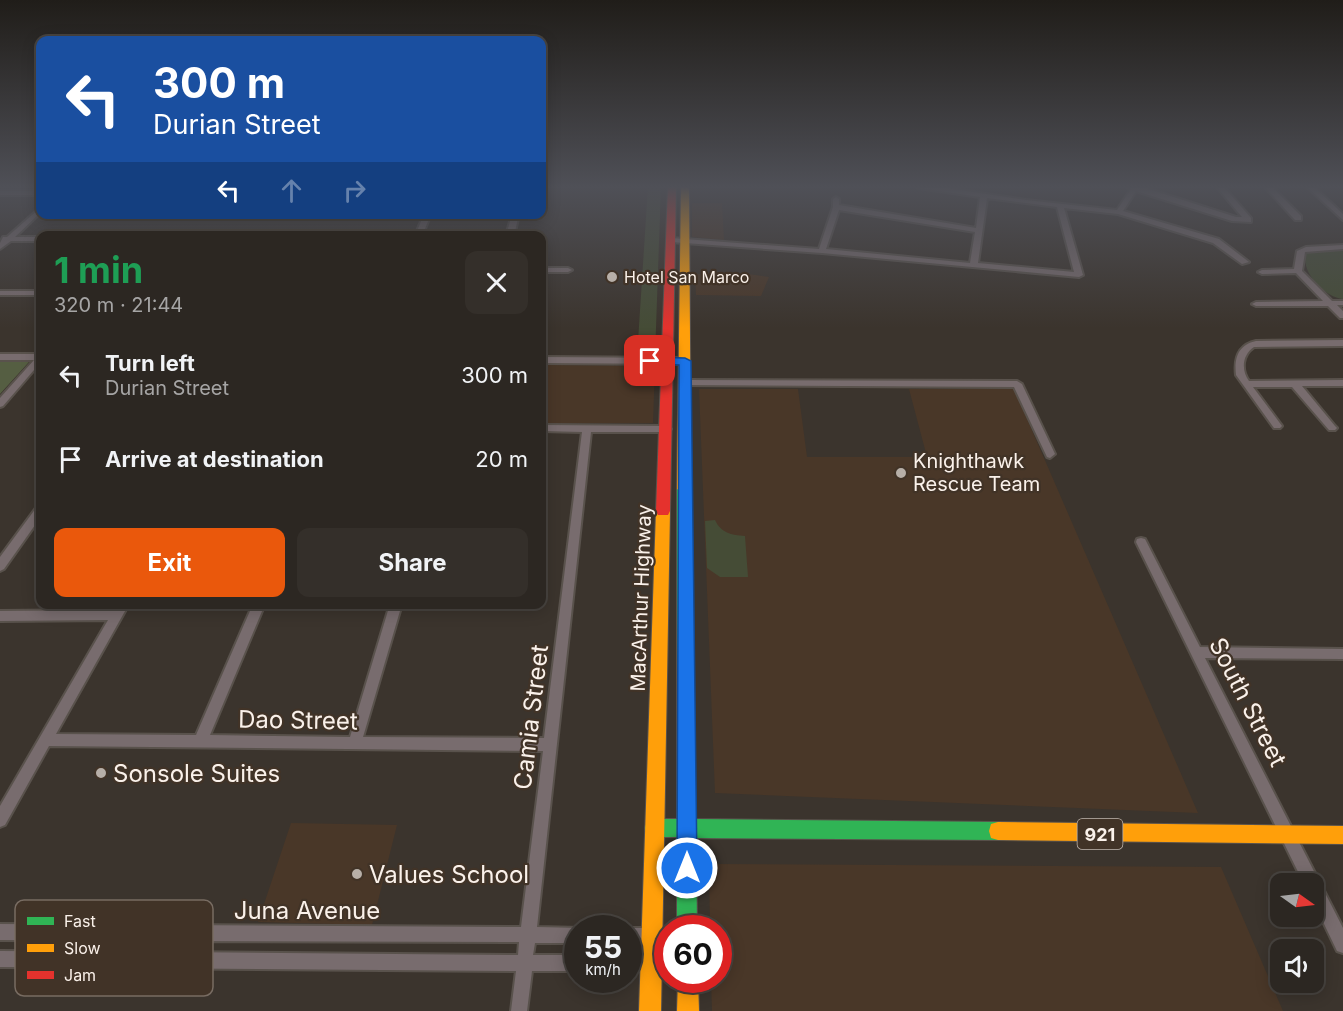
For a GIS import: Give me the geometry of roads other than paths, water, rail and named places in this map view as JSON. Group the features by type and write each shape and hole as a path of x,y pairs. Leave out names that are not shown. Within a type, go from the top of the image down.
{"main road":[{"name":"MacArthur Highway","path":"650,1011 671,233"},
{"name":"MacArthur Highway","path":"686,233 687,915"},
{"name":"921","path":"654,828 1343,836"},
{"path":"688,993 688,1011"}],"street":[{"path":"822,251 827,233"},
{"path":"974,264 979,233"},
{"path":"671,240 974,264 1079,275 1067,233"},
{"path":"1191,233 1215,241 1245,262"},
{"path":"0,247 4,239 36,239"},
{"path":"1298,271 1299,256 1306,249 1343,248"},
{"path":"546,270 568,270"},
{"path":"1262,272 1298,271 1343,316"},
{"path":"0,293 36,293"},
{"path":"1256,304 1343,303"},
{"path":"1277,426 1246,384 1240,371 1246,346 1343,343"},
{"path":"0,357 36,357"},
{"path":"546,360 685,361"},
{"path":"0,404 36,362"},
{"path":"685,383 1017,384 1050,454"},
{"path":"1246,384 1343,383"},
{"path":"1295,384 1332,428"},
{"path":"546,428 666,429"},
{"name":"Camia Street","path":"519,1011 587,428"},
{"path":"0,566 36,516"},
{"name":"South Street","path":"1141,542 1307,873"},
{"path":"200,742 257,609"},
{"path":"355,743 395,609"},
{"path":"0,616 119,610"},
{"path":"0,820 119,610"},
{"path":"1196,652 1343,654"},
{"name":"Dao Street","path":"45,740 550,745"},
{"name":"South Street","path":"1324,907 1343,945"},
{"name":"Juna Avenue","path":"0,932 15,932"},
{"name":"Juna Avenue","path":"213,933 564,935"},
{"path":"642,936 652,936"},
{"path":"0,959 15,959"},
{"path":"213,960 564,963"},
{"path":"642,963 651,963"}],"place":[{"name":"Hotel San Marco","path":"612,277"},
{"name":"Knighthawk Rescue Team","path":"901,473"},
{"name":"Sonsole Suites","path":"101,773"},
{"name":"Values School","path":"357,874"}]}
